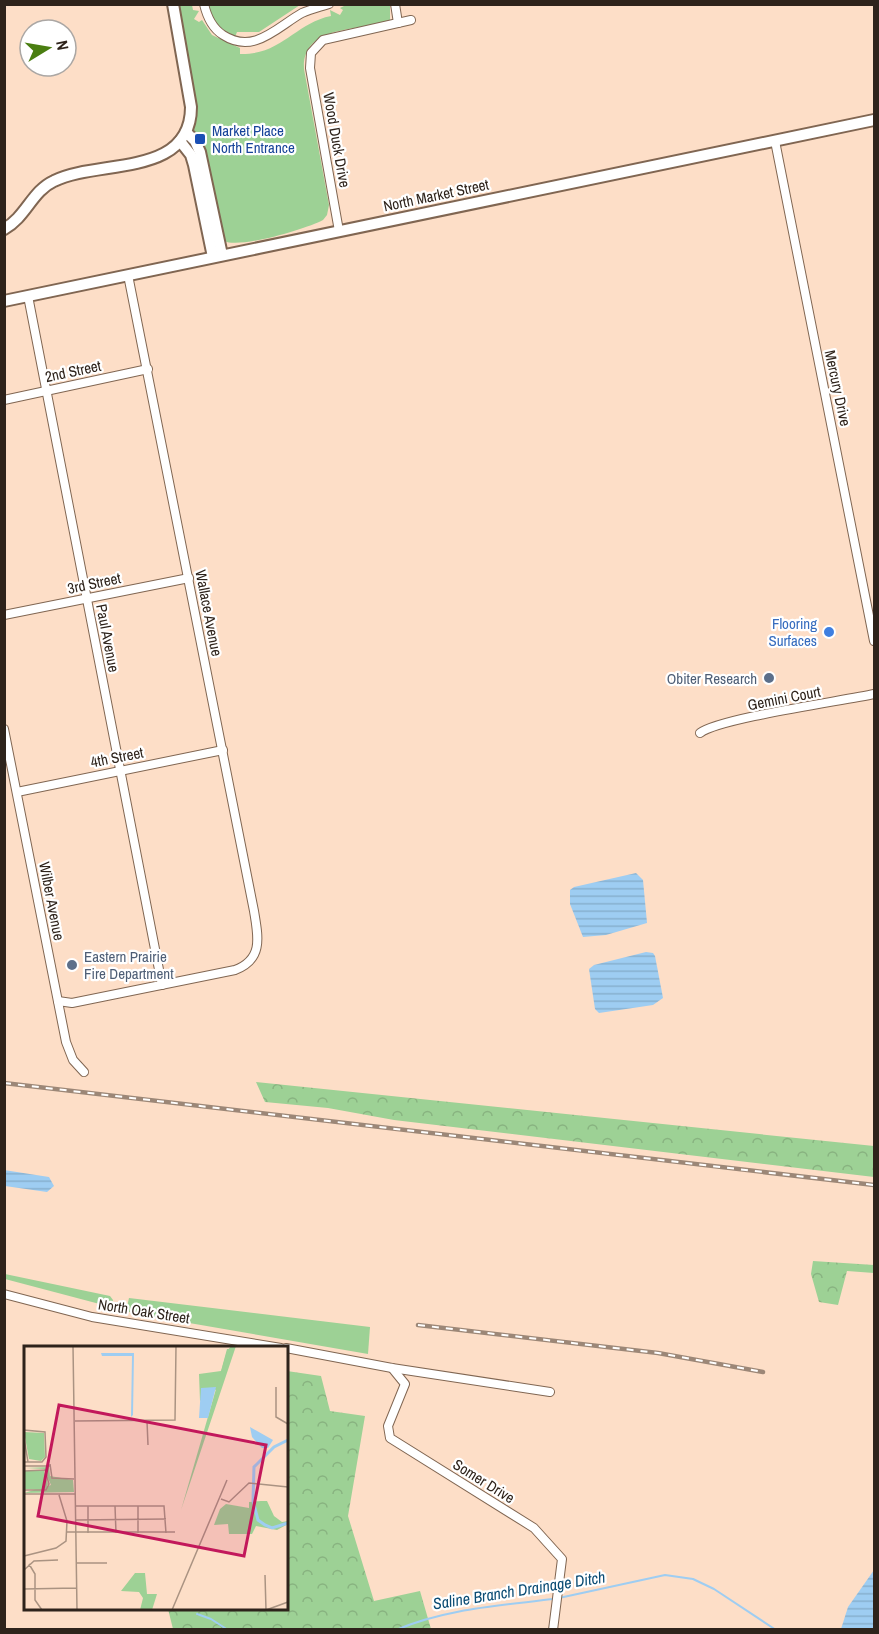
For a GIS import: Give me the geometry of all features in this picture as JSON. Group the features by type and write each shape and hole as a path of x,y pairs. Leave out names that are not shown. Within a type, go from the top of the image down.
{"main road":[{"path":"173,4 191,107 183,137 194,165 218,256"},
{"name":"North Market Street","path":"4,301 874,120"},
{"path":"4,229 19,219 39,192 54,180 161,156 183,137"}],"street":[{"path":"204,4 211,24 218,32 235,41 247,42 272,34 301,14 329,4"},
{"path":"395,4 399,23 411,20"},
{"name":"Wood Duck Drive","path":"339,231 310,68 311,53 323,40 399,23"},
{"name":"Mercury Drive","path":"775,141 874,641"},
{"name":"Wallace Avenue","path":"128,275 258,936 256,955 249,963 236,970 162,985"},
{"name":"Paul Avenue","path":"28,296 162,985"},
{"name":"2nd Street","path":"4,400 148,369"},
{"name":"3rd Street","path":"4,615 189,578"},
{"name":"Gemini Court","path":"700,733 707,728 874,694"},
{"name":"Wilber Avenue","path":"4,729 69,1052 77,1066 84,1072"},
{"name":"4th Street","path":"17,792 223,750"},
{"path":"58,1002 72,1003 162,985"},
{"name":"North Oak Street","path":"4,1294 92,1317 275,1346"},
{"path":"288,1348 392,1368 550,1392"},
{"name":"Somer Drive","path":"392,1368 405,1384 388,1426 390,1438 534,1528 562,1559 554,1629"}],"green space":[{"path":"177,5 192,5 193,10 199,11 194,19 199,22 202,20 212,35 240,48 240,54 254,53 278,44 308,25 331,16 330,10 340,15 343,10 340,8 346,5 390,5 390,20 322,37 312,44 306,54 304,69 329,205 327,215 323,220 288,233 258,240 232,243 224,241 194,132 195,105"},
{"path":"206,5 300,5 259,32 237,32 235,37 216,25"},
{"path":"256,1082 874,1146 874,1177 394,1120 328,1108 265,1102"},
{"path":"813,1261 874,1265 874,1273 847,1271 838,1305 819,1302 811,1274"},
{"path":"5,1274 110,1296 113,1300 111,1307 5,1279"},
{"path":"129,1298 370,1327 368,1354 137,1314 126,1311"},
{"path":"288,1371 321,1376 330,1411 365,1416 348,1516 374,1601 420,1591 431,1629 173,1629 168,1610 288,1610"}],"water":[{"path":"636,873 643,880 647,923 606,935 583,937 570,904 570,890 574,887"},
{"path":"646,952 653,953 655,956 663,998 653,1005 599,1013 595,1009 589,969 594,965"},
{"path":"4,1170 49,1177 54,1186 47,1192 5,1186"},
{"path":"874,1570 874,1629 841,1629 848,1607"}],"waterway":[{"name":"Saline Branch Drainage Ditch","path":"559,1598 665,1575 693,1579 714,1589 776,1630"},
{"name":"Saline Branch Drainage Ditch","path":"396,1630 452,1613 553,1599"},
{"path":"197,1614 211,1619 228,1630"}],"railway":[{"path":"4,1083 874,1185"},
{"path":"418,1325 658,1353 763,1372"}],"place":[{"name":"Market Place North Entrance","path":"200,139"},
{"name":"Flooring Surfaces","path":"829,632"},
{"name":"Obiter Research","path":"769,678"},
{"name":"Eastern Prairie Fire Department","path":"72,965"}]}
